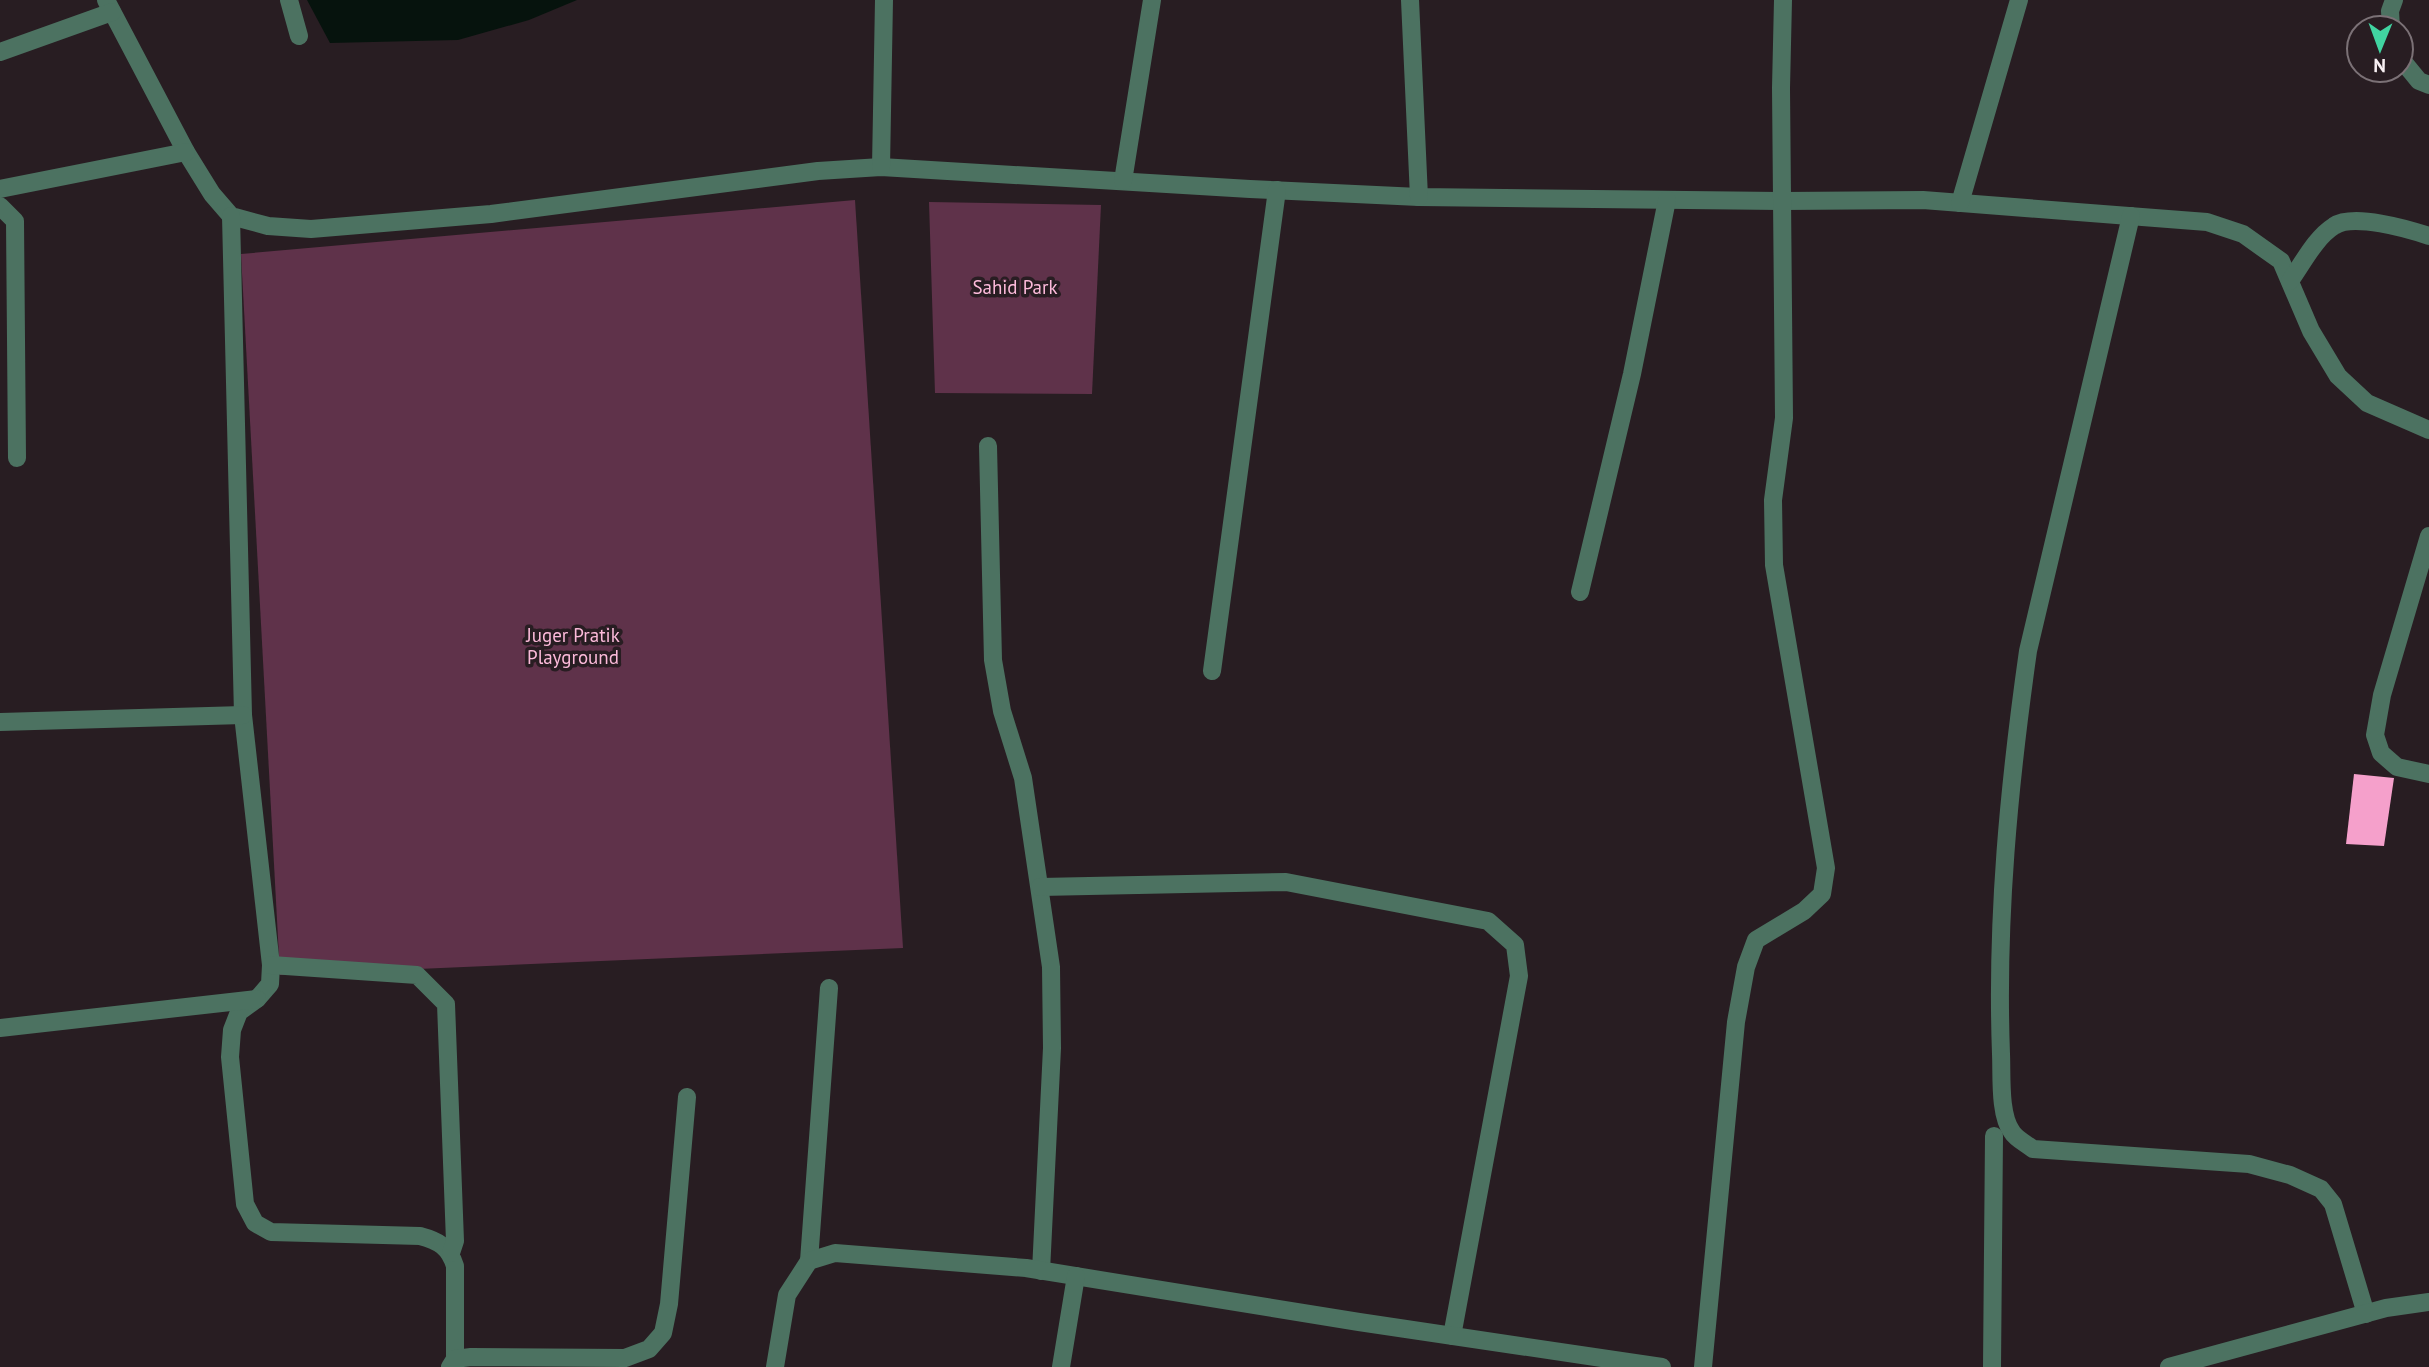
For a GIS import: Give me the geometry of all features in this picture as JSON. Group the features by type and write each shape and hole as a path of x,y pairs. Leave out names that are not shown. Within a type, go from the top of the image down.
{"street":[{"path":"289,0 299,36"},
{"path":"881,166 884,0"},
{"path":"1123,181 1152,0"},
{"path":"1409,0 1419,197"},
{"path":"1703,1367 1736,1021 1746,967 1756,940 1804,911 1822,894 1826,867 1774,565 1773,500 1784,418 1783,0"},
{"path":"1960,203 2019,0"},
{"path":"0,52 109,6 186,152 212,194 231,216 268,226 311,229 491,214 818,171 881,166 1419,197 1923,200 2207,222 2244,234 2281,261 2311,331 2338,376 2367,403 2429,430"},
{"path":"0,190 186,152"},
{"path":"1212,671 1278,190"},
{"path":"1580,592 1632,374 1667,200"},
{"path":"0,206 15,221 17,458"},
{"path":"231,216 243,715 271,965 270,984 257,999 239,1012 232,1030 230,1058 245,1204 255,1223 271,1232 420,1236 438,1241 451,1253 455,1266 453,1363 625,1358 649,1349 663,1333 669,1304 687,1097"},
{"path":"2131,216 2049,558 2024,675 2003,876 2000,1026 2003,1106 2011,1132 2033,1149 2249,1164 2290,1175 2321,1189 2333,1204 2366,1314"},
{"path":"2290,281 2323,235 2336,224 2360,222 2400,227 2429,236"},
{"path":"988,446 993,660 1002,710 1023,778 1051,967 1052,1034 1041,1271"},
{"path":"2429,536 2382,695 2375,735 2381,753 2397,767 2429,774"},
{"path":"0,723 243,715"},
{"path":"1040,887 1286,882 1488,921 1516,945 1519,976 1452,1336"},
{"path":"271,965 417,975 446,1004 455,1241 451,1253"},
{"path":"775,1367 787,1295 809,1261 829,988"},
{"path":"0,1028 257,999"},
{"path":"1992,1367 1994,1136"},
{"path":"809,1261 835,1253 1041,1271 1662,1367"},
{"path":"1062,1367 1076,1276"},
{"path":"2169,1367 2386,1308 2429,1302"}],"green space":[{"name":"Juger Pratik Playground","path":"855,200 903,948 280,975 241,254"},
{"name":"Sahid Park","path":"929,202 1101,205 1092,394 935,393"}],"shaded area":[{"path":"307,0 577,0 529,20 458,40 330,43"}],"building":[{"path":"2354,774 2394,778 2384,846 2346,844"}]}
